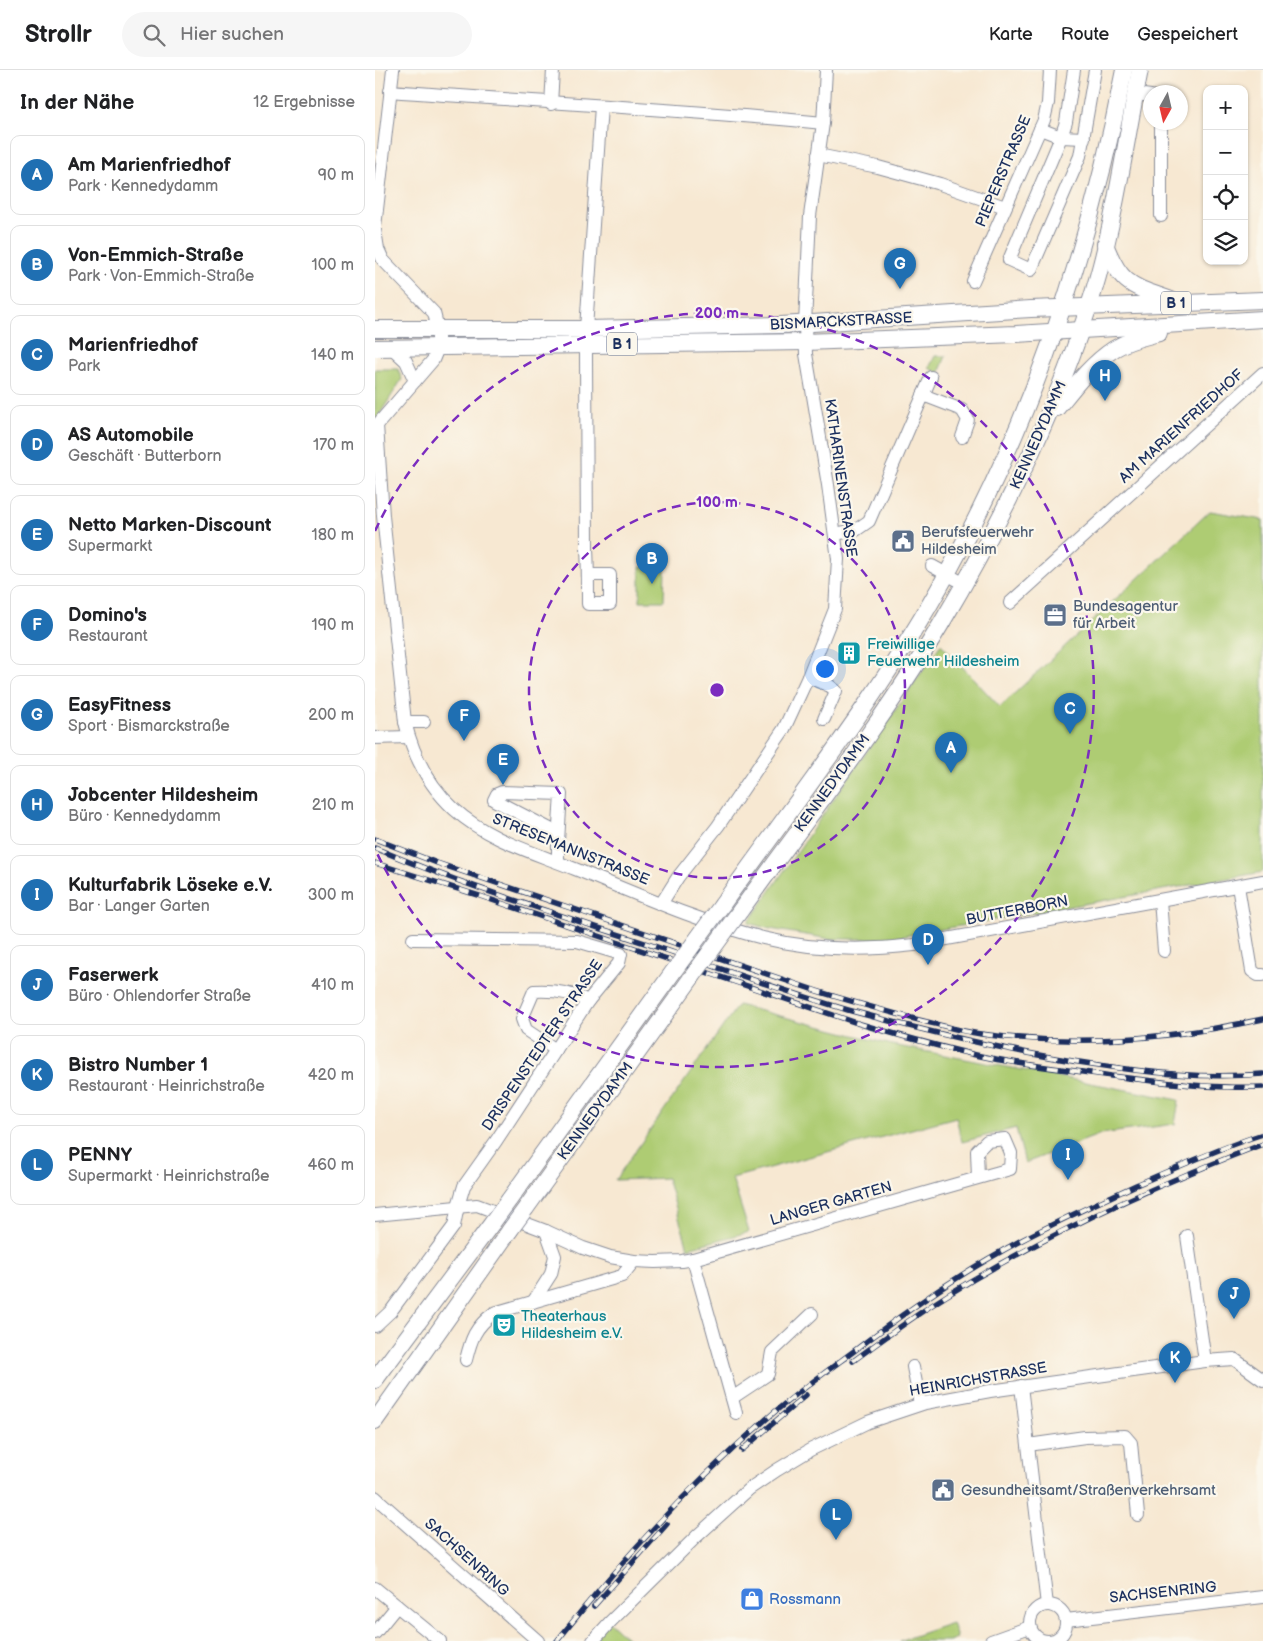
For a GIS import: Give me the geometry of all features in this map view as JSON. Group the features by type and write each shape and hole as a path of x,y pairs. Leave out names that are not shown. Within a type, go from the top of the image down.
{"main road":[{"name":"KENNEDYDAMM","path":"375,1380 509,1200 879,685 947,574 995,480 1064,308 1108,150 1124,70"},
{"name":"KENNEDYDAMM","path":"375,1421 878,718 941,624 1014,489 1044,426 1069,364 1089,307 1123,166 1143,95 1140,70"},
{"path":"1105,244 1112,263 1127,282 1137,288 1180,303"},
{"name":"B 1","path":"1064,308 1263,300"},
{"name":"BISMARCKSTRASSE","path":"438,348 586,336 1064,308"},
{"name":"B 1","path":"1055,332 1263,319"},
{"path":"1044,426 1073,387 1094,365 1115,348 1131,341 1191,325"},
{"name":"B 1","path":"375,329 438,329"},
{"name":"BISMARCKSTRASSE","path":"438,329 586,336 805,342 1055,332"},
{"name":"B 1","path":"375,348 438,348"}],"street":[{"path":"376,425 433,360 438,348 438,329 434,313 392,271 376,249 375,229 393,70"},
{"path":"551,104 553,70"},
{"name":"KATHARINENSTRASSE","path":"661,904 677,878 718,826 783,729 808,678 835,610 838,559 805,342 810,216 823,123 826,70"},
{"name":"PIEPERSTRASSE","path":"973,281 1042,124 1048,103 1050,70"},
{"path":"1074,70 1063,132 1009,260 1031,270 1080,156 1095,70"},
{"path":"391,91 551,104 745,115 823,123"},
{"path":"588,575 586,336 601,106"},
{"path":"1042,124 1084,138"},
{"path":"1161,130 1161,216"},
{"path":"818,156 878,167 922,179 1005,207"},
{"path":"391,348 406,361 415,381"},
{"name":"AM MARIENFRIEDHOF","path":"1010,603 1263,373"},
{"path":"835,534 855,530 869,521 931,377"},
{"path":"923,395 962,410 968,420 962,437"},
{"name":"STRESEMANNSTRASSE","path":"376,425 383,516 405,722 408,737 430,781 442,798 454,810 484,832 661,904"},
{"path":"932,566 963,583"},
{"path":"808,678 836,690 824,718"},
{"path":"405,722 424,722"},
{"path":"375,738 408,737"},
{"path":"558,841 550,829 494,800 497,794 502,792 561,794 558,862"},
{"name":"BUTTERBORN","path":"661,904 764,938 804,945 871,949 945,940 1263,881"},
{"path":"1237,886 1252,971 1258,975 1263,975"},
{"path":"1160,900 1164,950"},
{"name":"DRISPENSTEDTER STRASSE","path":"375,1326 391,1312 455,1226 457,1206 464,1186 588,1002 619,962 621,954 577,941 413,939"},
{"path":"556,1050 526,1030 522,1019 534,991 563,992 579,996 588,1002"},
{"name":"LANGER GARTEN","path":"375,1215 477,1205 546,1230 583,1248 601,1254 634,1261 664,1262 693,1259 978,1178"},
{"path":"533,1302 551,1274 555,1256 546,1230"},
{"path":"1187,1236 1205,1361"},
{"path":"693,1259 736,1413"},
{"path":"466,1360 471,1338 486,1319 494,1313 621,1276 634,1261"},
{"path":"732,1398 768,1374 772,1352 812,1314"},
{"name":"HEINRICHSTRASSE","path":"593,1641 697,1536 749,1490 777,1470 818,1446 882,1416 920,1404 1021,1386 1205,1361 1234,1359 1263,1380"},
{"path":"913,1367 920,1404"},
{"path":"1021,1386 1047,1605"},
{"path":"1028,1445 1085,1437 1125,1436 1131,1443 1138,1515"},
{"name":"SACHSENRING","path":"375,1497 538,1641"},
{"path":"375,1588 440,1641"},
{"name":"SACHSENRING","path":"1066,1620 1263,1597"},
{"path":"1047,1605 1057,1607 1066,1620 1065,1631 1051,1641 1045,1641 1035,1636 1030,1626 1033,1612 1047,1605"},
{"path":"375,1633 397,1606"},
{"path":"991,1641 1030,1626"}],"green space":[{"path":"935,356 946,356 939,373 929,368"},
{"path":"375,369 398,369 402,379 378,417 375,417"},
{"path":"1210,511 1263,520 1263,872 887,939 830,939 770,929 748,923 941,644 1000,707"},
{"path":"640,567 665,567 664,601 640,601"},
{"path":"738,1005 892,1045 1179,1100 1175,1124 1101,1134 1025,1163 1016,1128 962,1142 956,1117 732,1178 749,1232 688,1248 667,1178 615,1180"},
{"path":"608,1621 630,1641 590,1641"},
{"path":"952,1623 957,1638 949,1641 899,1641"}],"railway":[{"path":"375,839 437,863 817,991 965,1031 1016,1038 1052,1040 1123,1039 1193,1032 1263,1019"},
{"path":"375,848 410,863 554,914 848,1010 909,1026 1031,1054 1113,1067 1198,1075 1263,1074"},
{"path":"375,863 480,896 857,1023 940,1046 1005,1061 1111,1076 1206,1086 1263,1087"},
{"path":"557,1641 630,1554 681,1499 735,1447 785,1403 894,1321 977,1266 1034,1234 1136,1185 1263,1134"},
{"path":"853,1361 934,1304 1022,1252 1140,1194 1263,1144"},
{"path":"742,1450 806,1395"},
{"path":"594,1606 667,1524"}],"place":[{"name":"EasyFitness","path":"900,289"},
{"name":"Jobcenter Hildesheim","path":"1105,401"},
{"name":"Berufsfeuerwehr Hildesheim","path":"903,541"},
{"name":"Von-Emmich-Straße","path":"652,584"},
{"name":"Bundesagentur für Arbeit","path":"1055,615"},
{"name":"Freiwillige Feuerwehr Hildesheim","path":"849,653"},
{"name":"Marienfriedhof","path":"1070,734"},
{"name":"Domino's","path":"464,741"},
{"name":"Am Marienfriedhof","path":"951,773"},
{"name":"Netto Marken-Discount","path":"503,785"},
{"name":"AS Automobile","path":"928,965"},
{"name":"Kulturfabrik Löseke e.V.","path":"1068,1180"},
{"name":"Faserwerk","path":"1234,1319"},
{"name":"Theaterhaus Hildesheim e.V.","path":"504,1325"},
{"name":"Bistro Number 1","path":"1175,1383"},
{"name":"Gesundheitsamt/Straßenverkehrsamt","path":"943,1490"},
{"name":"PENNY","path":"836,1540"},
{"name":"Rossmann","path":"752,1599"}]}
